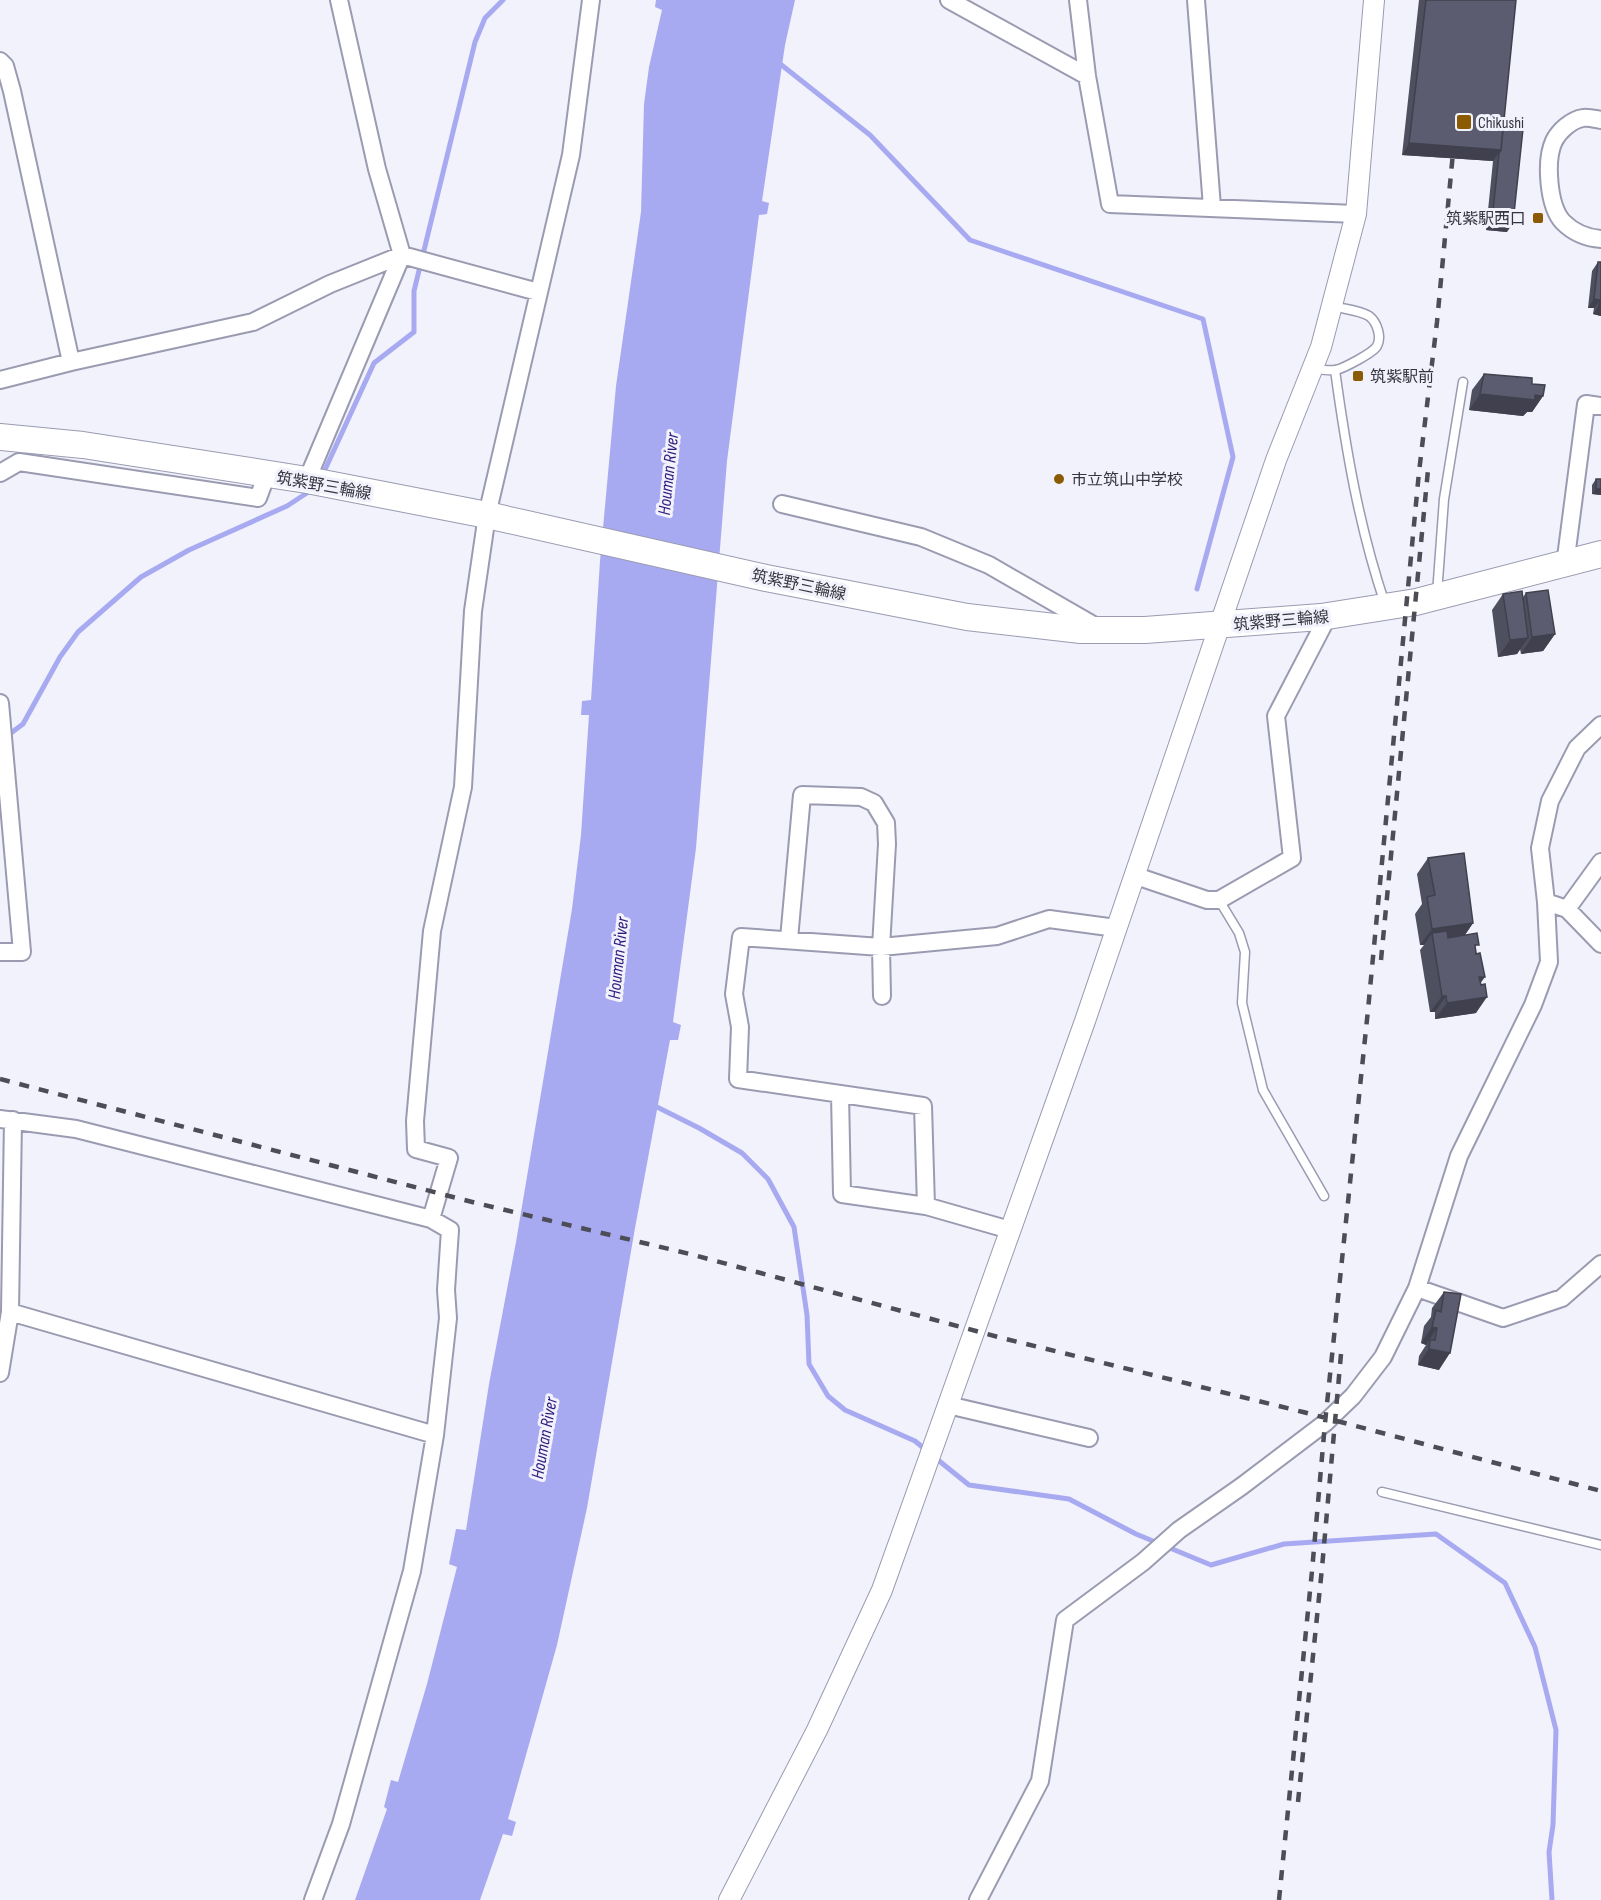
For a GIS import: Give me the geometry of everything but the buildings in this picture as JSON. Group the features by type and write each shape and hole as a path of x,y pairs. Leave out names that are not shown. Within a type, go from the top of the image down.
{"main road":[{"name":"筑紫野三輪線","path":"0,437 83,445 307,480 487,515 742,572 967,617 1081,630 1145,630 1328,616 1436,597 1601,554"}],"street":[{"path":"307,480 402,255 377,169 339,0"},
{"path":"431,1220 449,1158 416,1149 415,1121 432,931 463,787 473,611 487,515 571,155 591,0"},
{"path":"949,0 1087,76"},
{"path":"981,0 983,18"},
{"path":"1078,0 1087,76 1110,204 1356,214"},
{"path":"1196,0 1212,207"},
{"path":"729,1900 817,1730 882,1590 1116,928 1276,460 1321,347 1356,214 1374,0"},
{"path":"0,61 5,66 12,91 71,362"},
{"path":"1601,120 1584,117 1574,121 1558,134 1552,144 1549,177 1551,198 1556,212 1564,223 1576,232 1590,238 1601,239"},
{"path":"0,380 253,322 330,284 402,255 538,292"},
{"path":"1564,564 1586,404 1601,406"},
{"path":"0,473 19,462 258,498 267,474"},
{"path":"782,504 921,537 989,565 1102,630"},
{"path":"1142,878 1207,900 1219,900 1292,858 1276,716 1328,616"},
{"path":"0,703 22,952 0,952"},
{"path":"978,1900 1040,1781 1065,1620 1152,1554 1176,1532 1325,1423 1353,1396 1383,1356 1417,1288 1459,1156 1533,1005 1549,962 1540,848 1550,801 1577,748 1601,724"},
{"path":"789,939 802,795 861,797 874,803 886,823 887,844 881,947 882,996"},
{"path":"1567,909 1601,862"},
{"path":"1546,903 1567,909 1601,944"},
{"path":"926,1206 923,1106 738,1079 740,1027 734,994 741,937 881,947 997,936 1049,919 1116,928"},
{"path":"840,1094 842,1194 926,1206 1010,1230"},
{"path":"0,1373 10,1312 6,1119 76,1130 431,1220 450,1230 446,1290 448,1318 435,1435 412,1571 341,1824 313,1900"},
{"path":"1417,1288 1503,1318 1562,1298 1601,1264"},
{"path":"10,1312 435,1435"},
{"path":"948,1405 1089,1438"}],"lane":[{"path":"1312,369 1335,370 1377,346 1379,335 1374,321 1367,315 1332,305"},
{"path":"1335,370 1352,483 1369,555 1386,607"},
{"path":"1436,597 1444,499 1463,382"},
{"path":"1219,900 1239,933 1245,952 1242,1003 1263,1090 1323,1196"},
{"path":"1382,1492 1601,1545"}],"water":[{"name":"Houman River","path":"656,0 795,0 785,45 762,201 769,203 767,214 759,215 727,461 696,848 673,1022 681,1025 678,1040 670,1040 587,1508 557,1645 508,1819 516,1822 512,1836 503,1834 480,1900 355,1900 387,1809 384,1807 391,1780 398,1782 427,1684 457,1567 449,1564 456,1529 466,1530 489,1384 516,1242 572,909 581,835 589,715 581,715 582,701 591,700 600,561 616,386 641,212 644,104 649,67 662,10 655,7"}],"waterway":[{"path":"323,474 374,363 414,332 414,291 475,42 485,18 503,0"},
{"path":"779,63 870,135 970,240 1203,319 1233,457 1197,589"},
{"path":"7,736 23,724 60,657 78,632 141,577 189,550 287,506 313,489"},
{"path":"651,1104 742,1153 768,1179 794,1227 807,1315 809,1364 828,1396 845,1410 915,1441 926,1450"},
{"path":"933,1456 969,1485 1069,1499 1136,1534 1211,1565 1284,1544 1436,1534 1505,1583 1535,1647 1556,1730 1553,1825 1549,1852 1552,1900"}],"railway":[{"path":"1279,1900 1419,472 1437,322 1454,142"},
{"path":"1381,960 1428,470"},
{"path":"0,1079 476,1203 690,1254 1002,1338 1303,1412 1601,1491"},
{"path":"1298,1802 1341,1354"}],"place":[{"name":"Chikushi","path":"1464,122"},
{"name":"筑紫駅西口","path":"1538,218"},
{"name":"筑紫駅前","path":"1358,376"},
{"name":"市立筑山中学校","path":"1059,479"}]}
